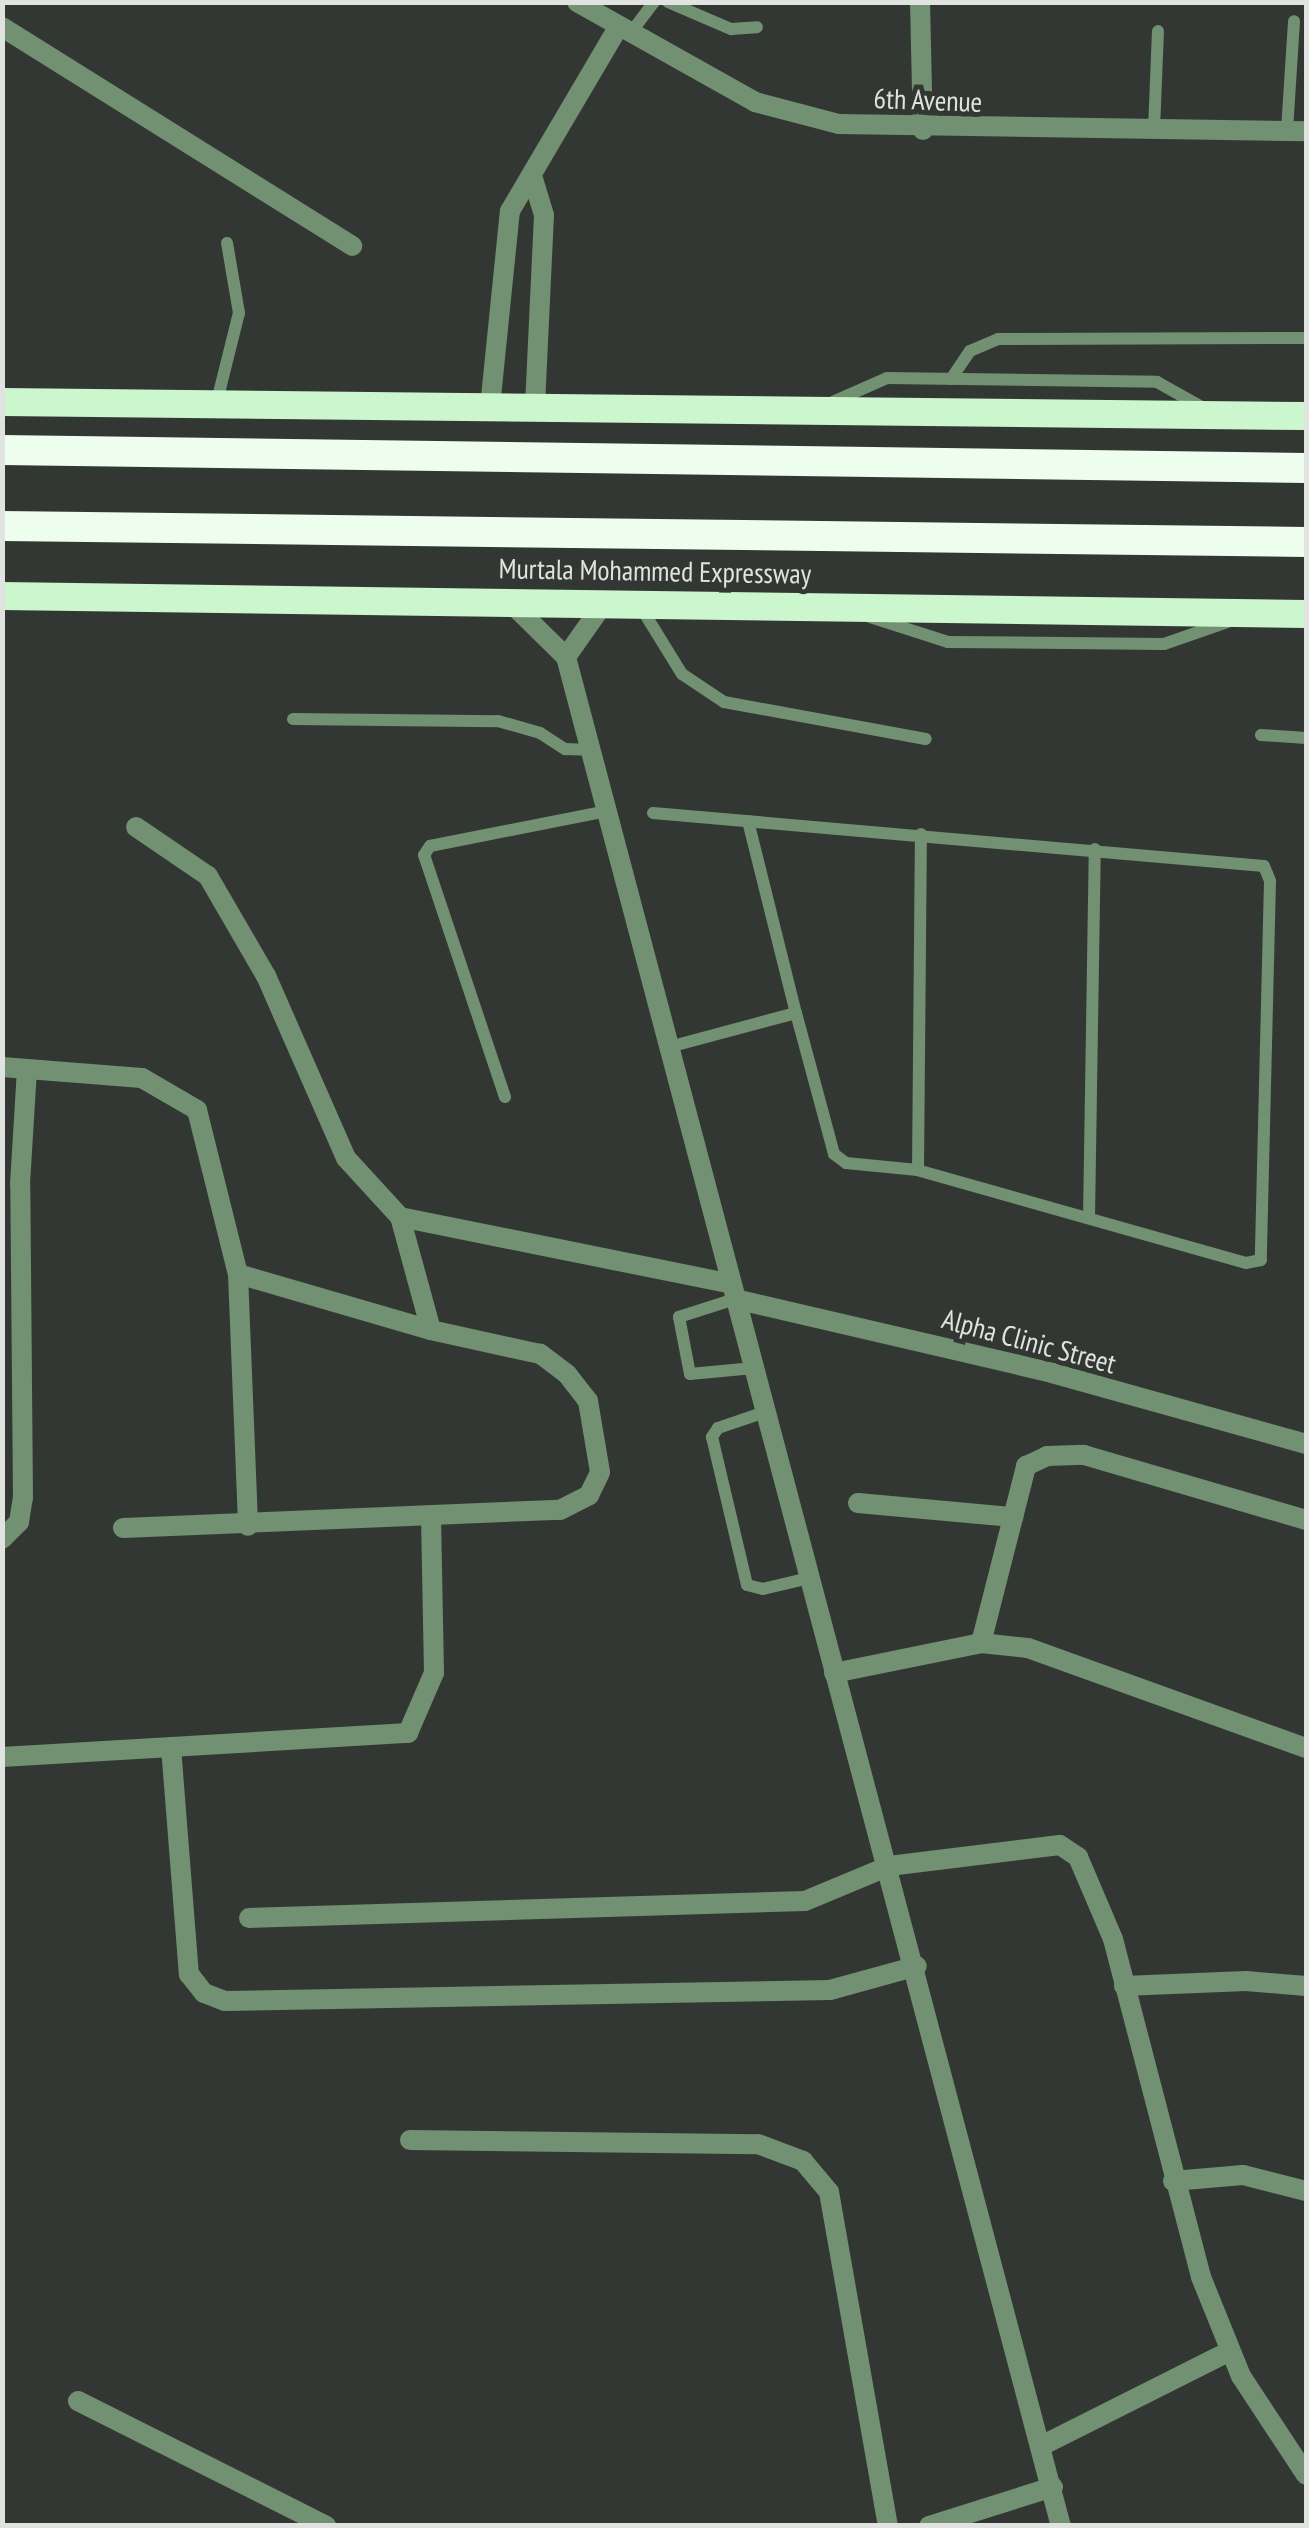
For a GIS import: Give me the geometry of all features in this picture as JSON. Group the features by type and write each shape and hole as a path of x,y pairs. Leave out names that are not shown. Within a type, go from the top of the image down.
{"highway":[{"path":"2,402 1306,416"},
{"path":"2,450 1306,468"},
{"name":"Murtala Mohammed Expressway","path":"2,526 1306,542"},
{"name":"Murtala Mohammed Expressway","path":"2,596 1306,614"}],"street":[{"name":"6th Avenue","path":"577,2 623,32 755,102 839,124 923,130 1297,130"},
{"path":"920,2 923,130"},
{"path":"2,27 352,246"},
{"path":"490,408 510,211 533,178 569,102 623,32"},
{"path":"533,178 544,215 535,408"},
{"path":"510,602 566,656 834,1672 918,1966 1045,2444 1062,2526"},
{"path":"566,656 604,603"},
{"path":"136,826 208,876 266,976 346,1158 400,1217 431,1330"},
{"path":"2,1067 142,1078 197,1110 238,1274 248,1526"},
{"path":"2,1539 19,1522 24,1498 12,1394 11,1184 27,1071"},
{"name":"Alpha Clinic Street","path":"400,1217 733,1292 1306,1444"},
{"path":"123,1528 248,1526 560,1510 589,1496 600,1472 588,1401 567,1374 540,1354 431,1330 238,1274"},
{"path":"981,1643 1026,1466 1047,1456 1084,1455 1306,1520"},
{"path":"858,1503 1014,1518"},
{"path":"2,1757 408,1733 434,1673 431,1518"},
{"path":"834,1672 981,1643 1028,1648 1306,1748"},
{"path":"171,1747 189,1974 204,1993 225,2001 830,1990 918,1966"},
{"path":"249,1918 805,1901 889,1866 1060,1845 1078,1857 1124,1986 1174,2181 1230,2351 1306,2475"},
{"path":"1124,1986 1246,1980 1306,1986"},
{"path":"410,2140 758,2144 802,2161 829,2192 888,2526"},
{"path":"1174,2181 1243,2175 1306,2190"},
{"path":"1045,2444 1230,2351"},
{"path":"78,2401 326,2526"},
{"path":"929,2526 1053,2487"}],"lane":[{"path":"623,32 654,2"},
{"path":"668,2 731,29 757,28"},
{"path":"1294,22 1297,130"},
{"path":"1154,130 1158,31"},
{"path":"216,405 239,313 227,242"},
{"path":"951,379 970,352 998,340 1306,338"},
{"path":"814,411 886,378 1158,382 1214,415"},
{"path":"638,604 682,674 724,702 926,740"},
{"path":"293,719 498,721 540,734 565,749 590,750"},
{"path":"1261,735 1306,738"},
{"path":"505,1097 424,855 430,846 607,812"},
{"path":"653,813 1095,849 1264,866 1270,881 1264,1246 1260,1260 1246,1263 918,1170 846,1163 834,1154 748,821"},
{"path":"918,1170 921,834"},
{"path":"1089,1218 1095,849"},
{"path":"669,1047 796,1013"},
{"path":"733,1292 678,1318 690,1374 754,1368"},
{"path":"765,1412 718,1428 712,1436 742,1568 752,1589 809,1578"}]}
